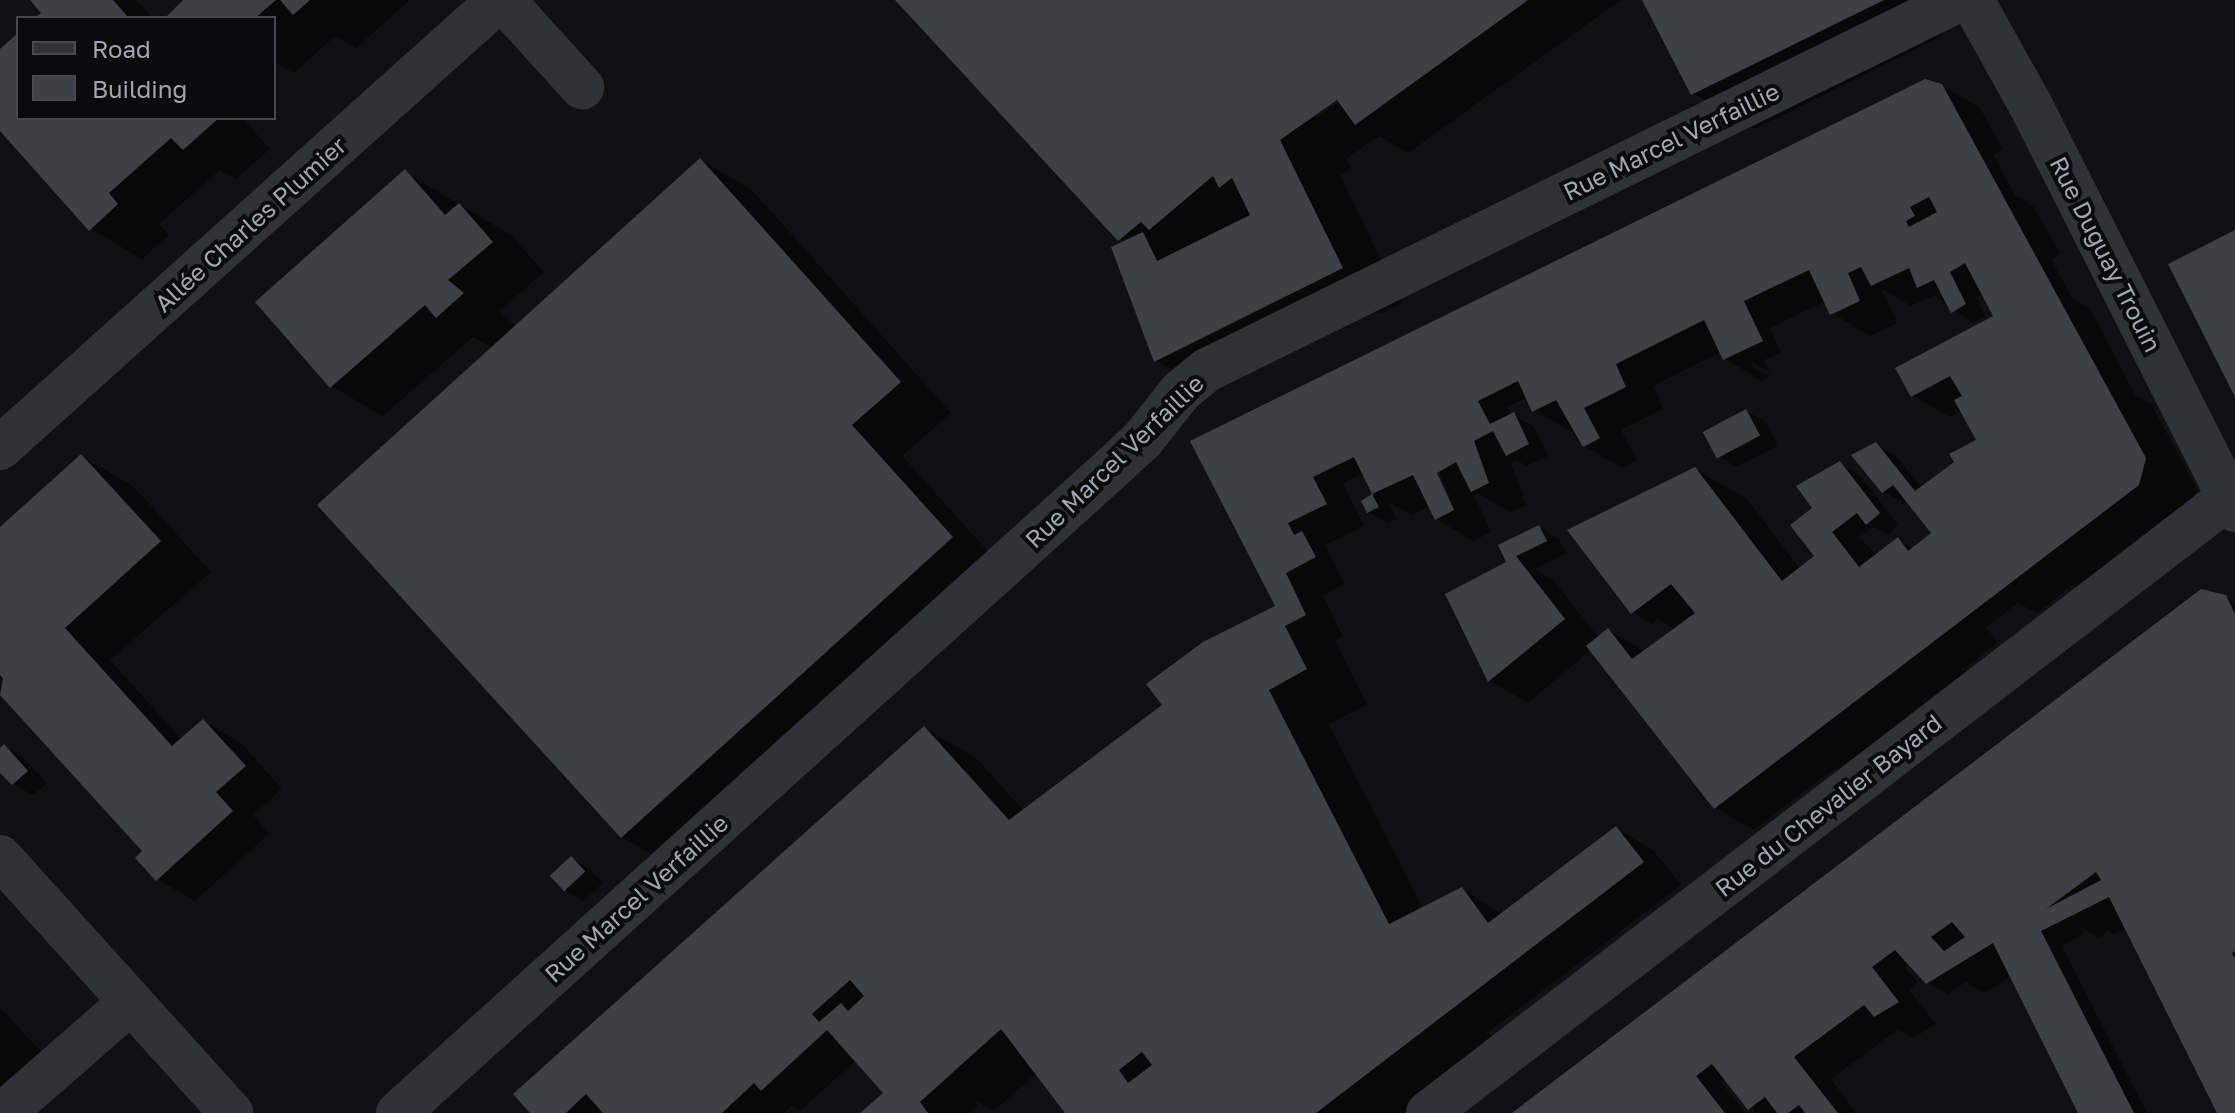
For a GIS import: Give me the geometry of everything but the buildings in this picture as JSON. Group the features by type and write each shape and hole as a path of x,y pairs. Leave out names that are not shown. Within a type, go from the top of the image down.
{"street":[{"name":"Allée Charles Plumier","path":"0,448 501,0 582,87"},
{"name":"Rue Marcel Verfaillie","path":"398,1113 1113,467 1143,439 1181,391 1207,370 1959,0"},
{"name":"Rue Duguay Trouin","path":"1972,0 2042,128 2232,504"},
{"name":"Rue du Chevalier Bayard","path":"1428,1113 2232,504"},
{"path":"0,857 231,1113"},
{"path":"4,1113 131,1002"}]}
